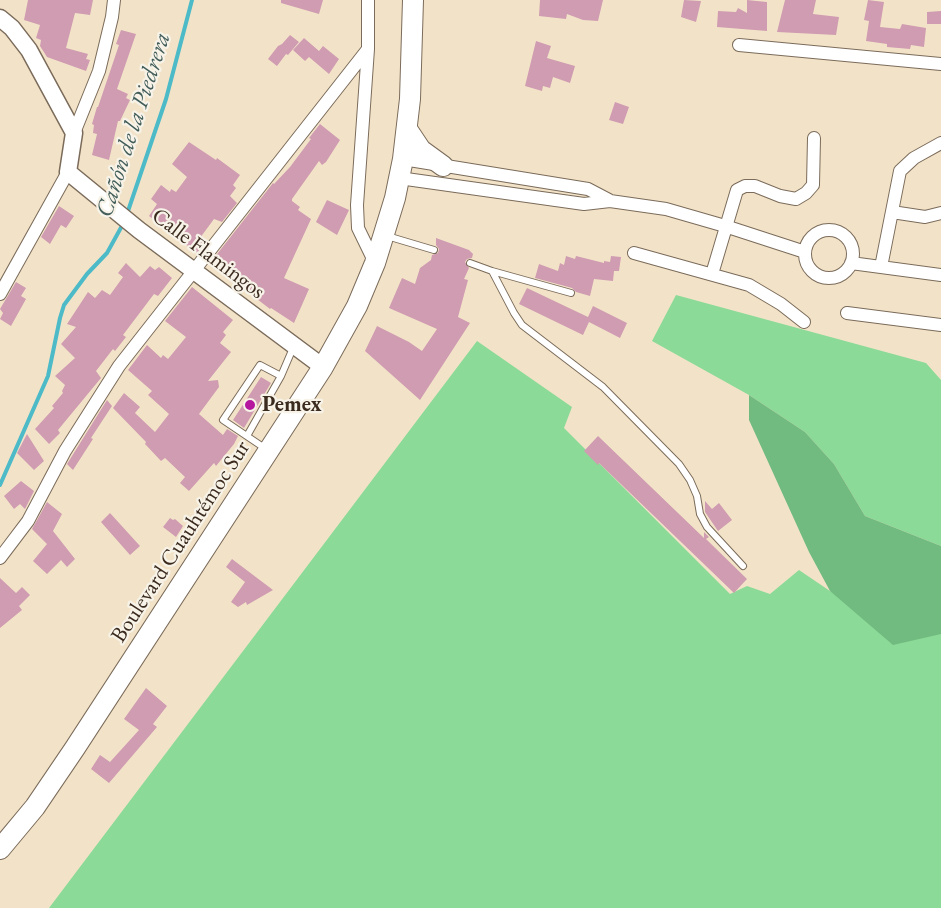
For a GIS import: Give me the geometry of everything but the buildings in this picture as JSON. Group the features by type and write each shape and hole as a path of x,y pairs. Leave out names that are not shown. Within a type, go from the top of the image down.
{"main road":[{"name":"Boulevard Cuauhtémoc Sur","path":"0,849 35,807 70,757 323,367 357,306 384,235 401,169 410,99 413,0"},
{"path":"407,129 421,150 443,166"}],"street":[{"path":"0,294 68,172 74,133 99,71 114,0"},
{"path":"368,0 368,49 357,205 358,228 375,263"},
{"path":"0,18 12,28 29,50 74,133"},
{"path":"739,45 941,63"},
{"path":"0,558 28,521 65,451 119,366 368,49"},
{"path":"712,274 737,190 745,186 754,186 780,196 796,199 806,194 813,185 814,138"},
{"path":"881,267 900,171 914,158 941,143"},
{"path":"401,169 443,166 588,189 610,201"},
{"path":"401,169 526,195 584,204 610,201 666,209 805,252"},
{"name":"Calle Flamingos","path":"68,172 139,231 294,348 323,367"},
{"path":"526,195 527,180"},
{"path":"892,212 925,217 941,213"},
{"path":"827,230 834,231 846,237 850,243 852,263 843,274 823,278 811,271 807,265 805,252 806,245 814,234 827,230"},
{"path":"634,253 749,285 781,304 804,322"},
{"path":"852,263 941,275"},
{"path":"847,313 941,325"}],"lane":[{"path":"384,235 434,250"},
{"path":"470,263 571,293"},
{"path":"492,271 522,325 603,387 679,464 694,488 700,514 707,527 743,566"},
{"path":"247,436 294,348"},
{"path":"269,451 223,420 260,365 281,376"}],"green space":[{"path":"676,295 926,363 941,380 941,546 865,516 834,464 805,432 749,395 652,341"},
{"path":"477,341 572,407 564,428 730,594 747,586 770,594 799,570 830,591 941,634 941,908 49,908"},
{"path":"749,395 805,432 834,464 865,516 941,546 941,634 893,645 830,591 809,552 749,420"}],"waterway":[{"name":"Cañón de la Piedrera","path":"127,214 166,99 192,0"},
{"name":"Cañón de la Piedrera","path":"0,485 48,376 64,305 87,274 107,253 123,224"}],"place":[{"name":"Pemex","path":"250,405"}]}
